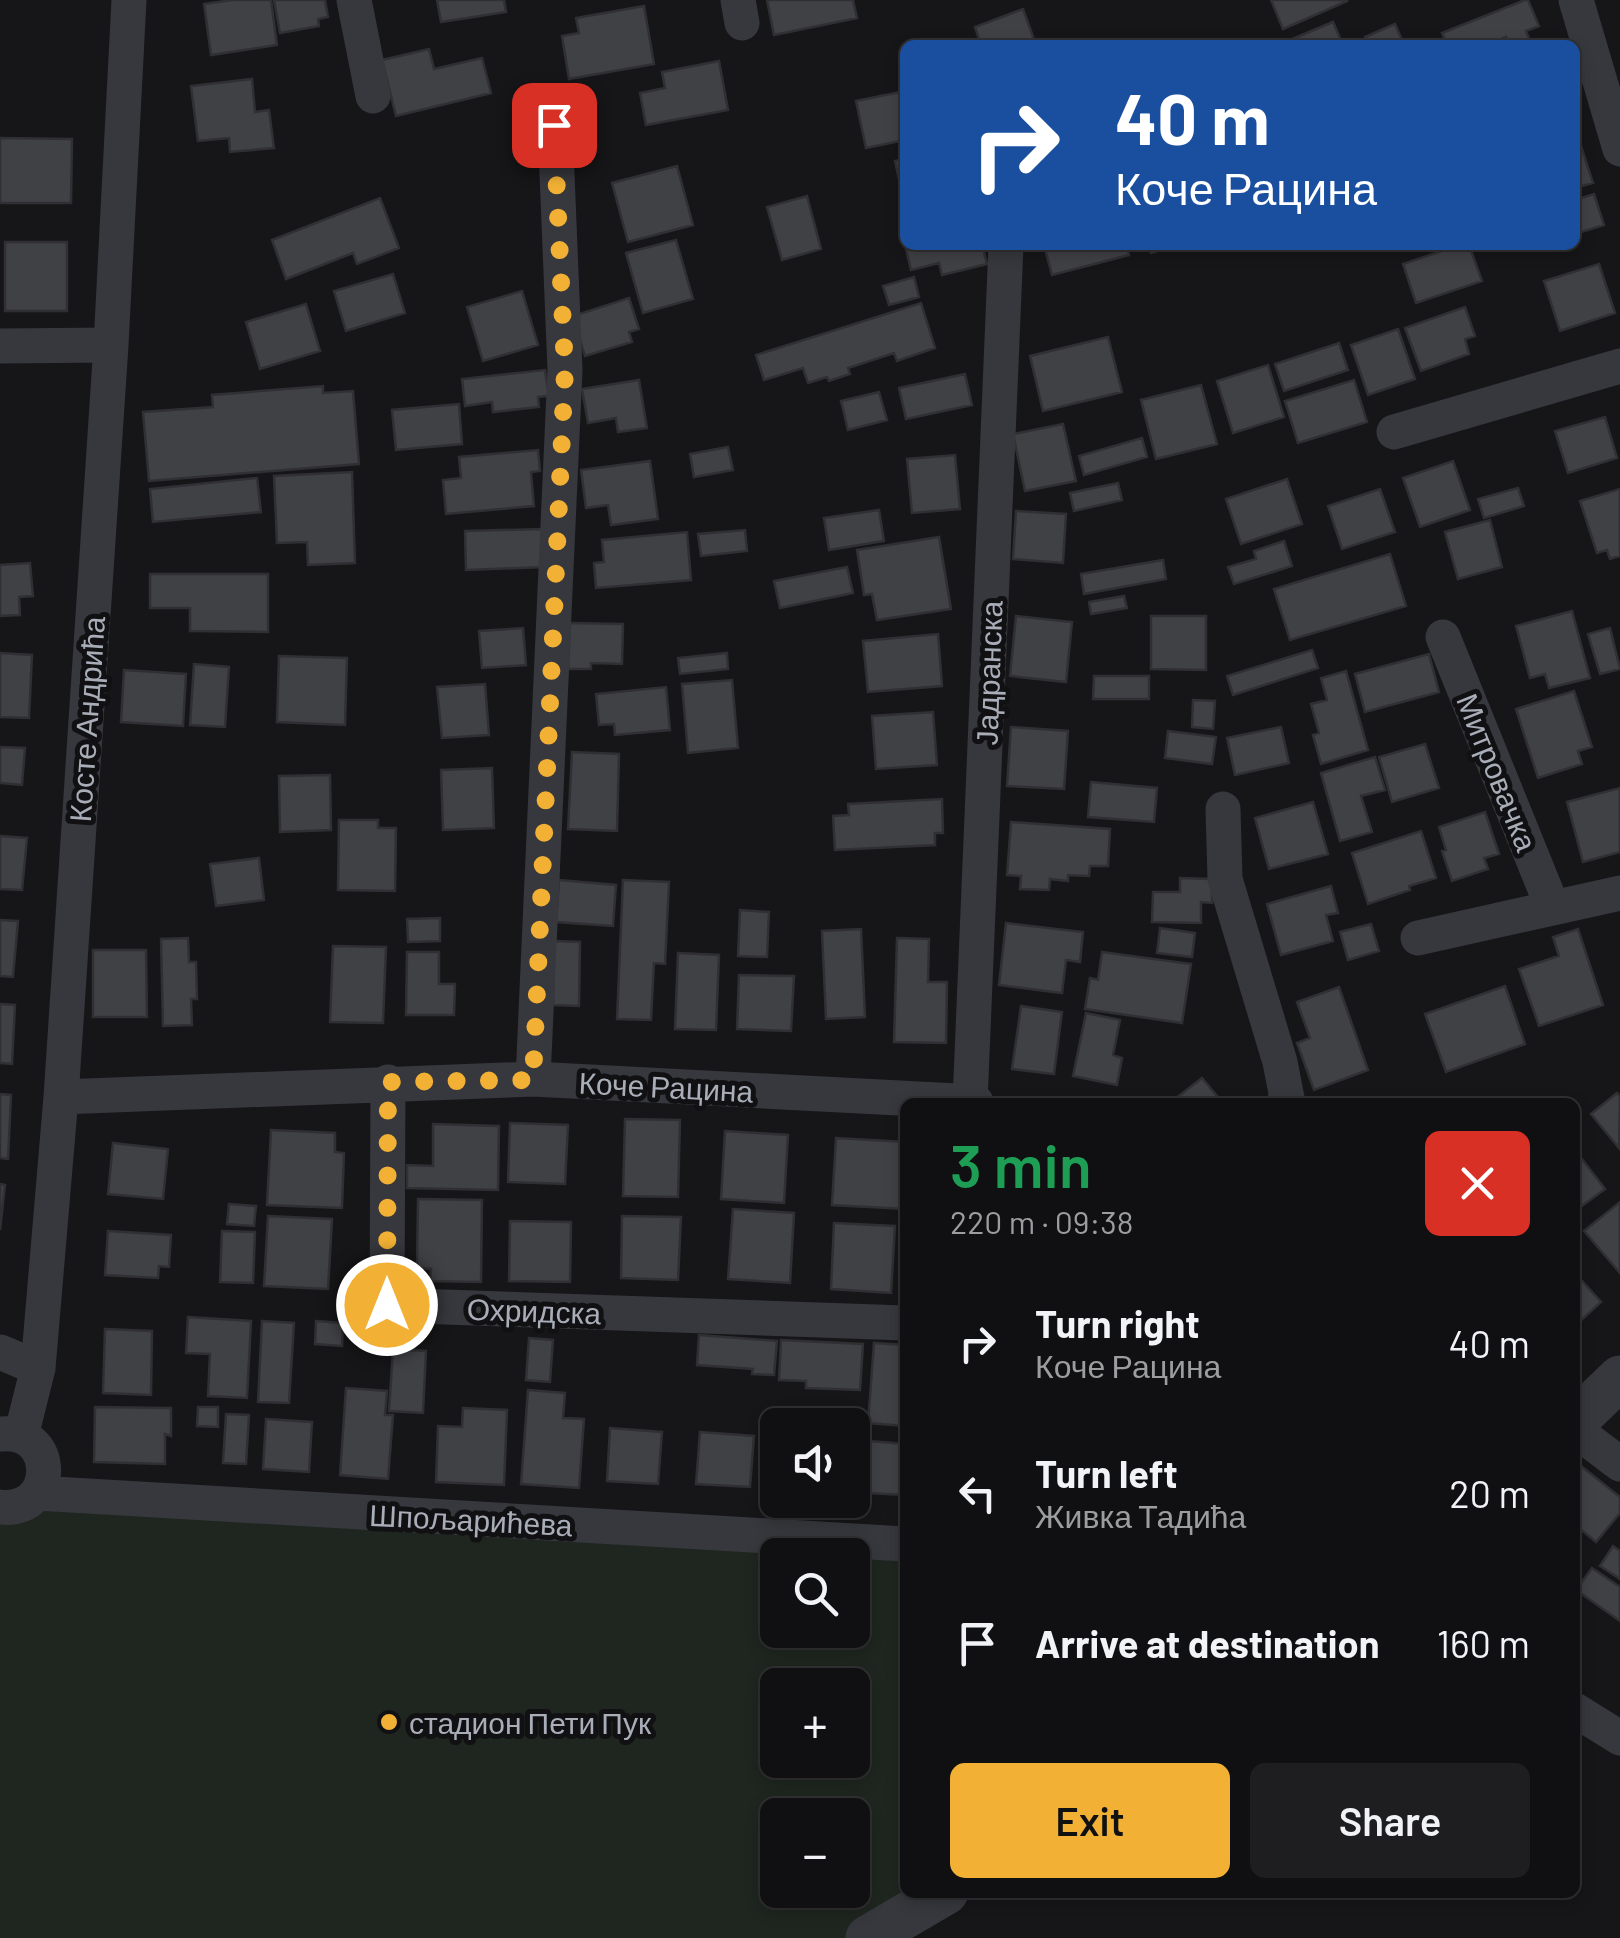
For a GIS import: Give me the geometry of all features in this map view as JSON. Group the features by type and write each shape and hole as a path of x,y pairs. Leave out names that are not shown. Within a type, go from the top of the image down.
{"street":[{"name":"Косте Андрића","path":"10,1435 38,1368 61,1097 111,345 129,0"},
{"path":"354,0 372,96"},
{"path":"1576,0 1620,148"},
{"path":"533,1080 565,370 554,125"},
{"name":"Јадранска","path":"972,1098 1006,250"},
{"path":"0,346 111,345"},
{"path":"1394,432 1620,366"},
{"name":"Митровачка","path":"1443,638 1552,906"},
{"path":"1224,809 1225,879 1280,1062 1286,1098"},
{"path":"1418,938 1620,893"},
{"name":"Коче Рацина","path":"61,1097 388,1082 533,1080 900,1098"},
{"name":"Охридска","path":"388,1082 387,1305 900,1323"},
{"path":"0,1352 38,1368"},
{"path":"1580,1416 1620,1378"},
{"path":"1580,1434 1620,1464"},
{"path":"0,1507 18,1507 38,1493 44,1472 38,1450 10,1435"},
{"name":"Шпољарићева","path":"38,1493 900,1544"},
{"path":"1580,1713 1620,1738"},
{"path":"868,1938 936,1898"}],"shaded area":[{"name":"стадион Пети Пук","path":"0,1507 760,1538 760,1648 870,1648 870,1543 900,1544 900,1898 868,1938 0,1938"}],"building":[{"path":"271,0 277,45 211,55 204,4"},
{"path":"274,0 325,0 328,17 318,19 319,26 280,33"},
{"path":"437,0 504,0 506,12 441,22"},
{"path":"767,0 853,0 857,18 774,35"},
{"path":"1271,0 1346,0 1347,1 1283,29"},
{"path":"1525,0 1539,26 1526,31 1530,40 1445,40 1442,33"},
{"path":"644,6 654,64 569,79 562,36 579,33 576,18"},
{"path":"1023,9 1034,40 979,40 975,27"},
{"path":"1333,22 1341,40 1290,40"},
{"path":"1395,24 1402,40 1366,40 1365,37"},
{"path":"429,49 434,69 482,58 491,93 396,116 382,60"},
{"path":"719,61 728,110 646,125 640,93 665,88 662,72"},
{"path":"252,79 255,112 269,110 274,148 230,152 229,138 198,141 191,86"},
{"path":"900,92 900,141 866,148 856,101"},
{"path":"0,138 72,139 71,203 0,203"},
{"path":"1580,143 1593,183 1580,187"},
{"path":"677,166 693,225 628,242 612,183"},
{"path":"1594,194 1604,225 1580,232 1580,198"},
{"path":"807,196 821,249 782,260 767,207"},
{"path":"380,198 399,248 357,264 353,253 286,279 272,240"},
{"path":"676,240 693,299 643,313 626,253"},
{"path":"5,242 67,242 67,311 5,311"},
{"path":"906,250 983,250 987,264 942,275 939,263 911,270"},
{"path":"1045,250 1128,250 1129,255 1052,275"},
{"path":"1445,250 1471,250 1482,281 1416,303 1403,264"},
{"path":"1599,264 1615,313 1560,331 1544,281"},
{"path":"393,274 405,313 346,331 334,291"},
{"path":"914,277 919,297 889,305 883,286"},
{"path":"522,291 538,345 483,361 467,307"},
{"path":"629,298 639,329 629,332 632,342 585,356 573,316"},
{"path":"921,303 935,348 897,361 894,353 848,368 850,374 829,381 827,377 808,383 803,368 764,380 756,355"},
{"path":"306,304 320,351 260,369 246,322"},
{"path":"1465,307 1475,336 1465,339 1469,354 1421,371 1405,328"},
{"path":"1398,329 1415,379 1368,395 1351,345"},
{"path":"1108,337 1122,392 1043,411 1030,356"},
{"path":"1339,343 1348,370 1284,391 1275,364"},
{"path":"1268,365 1284,417 1233,433 1217,381"},
{"path":"545,370 549,396 538,397 539,407 493,412 492,402 465,406 462,379"},
{"path":"965,374 972,405 906,419 899,388"},
{"path":"639,380 647,428 618,432 616,418 588,423 582,389"},
{"path":"1354,380 1367,422 1298,443 1285,401"},
{"path":"1201,385 1217,444 1156,459 1141,400"},
{"path":"323,386 323,393 353,391 359,464 149,481 143,412 213,407 212,395"},
{"path":"879,392 887,420 848,430 841,401"},
{"path":"459,404 462,444 396,450 392,410"},
{"path":"1605,417 1617,458 1568,473 1555,431"},
{"path":"1063,424 1076,481 1025,491 1013,434"},
{"path":"1142,438 1147,457 1084,475 1079,456"},
{"path":"728,447 733,470 694,477 690,454"},
{"path":"538,450 540,471 531,472 534,506 446,514 443,480 461,478 459,457"},
{"path":"955,455 960,509 912,513 907,459"},
{"path":"650,461 658,519 611,525 608,505 586,508 581,470"},
{"path":"1453,461 1470,510 1420,527 1403,478"},
{"path":"352,472 355,563 308,565 307,542 277,543 274,476"},
{"path":"257,478 261,512 153,522 150,489"},
{"path":"1287,479 1302,524 1241,544 1226,499"},
{"path":"1118,483 1122,500 1074,511 1070,493"},
{"path":"1518,488 1524,506 1484,518 1478,499"},
{"path":"1380,489 1395,532 1342,549 1328,506"},
{"path":"1620,489 1620,556 1610,559 1607,550 1597,553 1580,501"},
{"path":"879,510 884,541 829,550 824,518"},
{"path":"1016,511 1066,514 1063,563 1013,559"},
{"path":"1490,520 1502,567 1458,579 1445,532"},
{"path":"543,529 544,567 466,570 465,531"},
{"path":"745,530 747,551 701,556 698,534"},
{"path":"687,532 691,580 596,588 594,563 604,562 602,540"},
{"path":"939,537 951,609 877,620 872,594 864,595 857,550"},
{"path":"1284,541 1292,566 1234,584 1228,567 1256,559 1254,551"},
{"path":"1390,554 1406,606 1290,640 1274,589"},
{"path":"1163,560 1166,579 1084,594 1081,574"},
{"path":"30,563 33,596 19,597 20,615 0,616 0,565"},
{"path":"847,567 853,593 780,608 774,581"},
{"path":"150,574 268,574 268,632 190,631 190,608 150,608"},
{"path":"1124,596 1127,608 1091,614 1089,602"},
{"path":"1572,611 1590,678 1549,688 1545,674 1530,678 1516,626"},
{"path":"1016,616 1072,622 1066,682 1010,676"},
{"path":"1151,616 1206,616 1206,670 1151,669"},
{"path":"570,623 623,624 622,664 591,663 591,669 568,669"},
{"path":"523,628 526,665 482,668 479,631"},
{"path":"1610,628 1620,669 1600,674 1588,634"},
{"path":"938,634 942,686 868,692 863,641"},
{"path":"1312,650 1318,668 1233,695 1227,676"},
{"path":"0,653 32,655 29,718 0,717"},
{"path":"727,653 728,669 680,674 678,658"},
{"path":"1429,654 1439,692 1365,712 1355,674"},
{"path":"279,656 347,658 345,725 277,722"},
{"path":"194,664 229,667 225,727 190,725"},
{"path":"124,670 186,674 183,726 121,722"},
{"path":"1346,671 1368,750 1321,764 1313,735 1319,733 1311,704 1327,700 1321,678"},
{"path":"1094,676 1149,676 1149,699 1093,699"},
{"path":"732,680 738,748 688,753 682,684"},
{"path":"485,684 489,735 442,738 437,687"},
{"path":"666,687 670,730 615,735 614,724 599,725 596,694"},
{"path":"1574,691 1592,747 1578,751 1582,764 1538,778 1516,709"},
{"path":"1193,700 1215,701 1213,729 1192,727"},
{"path":"933,712 937,765 876,769 872,716"},
{"path":"1011,727 1068,731 1064,789 1007,786"},
{"path":"1281,727 1289,763 1235,775 1227,738"},
{"path":"1168,731 1216,737 1212,764 1165,758"},
{"path":"1425,744 1439,788 1392,802 1379,757"},
{"path":"0,747 25,748 22,785 0,783"},
{"path":"572,752 619,754 617,831 568,829"},
{"path":"1375,757 1385,790 1361,796 1372,832 1340,841 1321,773"},
{"path":"492,768 494,828 443,830 441,770"},
{"path":"330,775 331,830 280,832 279,776"},
{"path":"1091,782 1157,788 1154,822 1088,817"},
{"path":"1620,788 1620,852 1583,862 1567,802"},
{"path":"942,799 943,833 935,833 935,845 835,850 833,816 849,815 848,804"},
{"path":"1313,802 1328,854 1269,869 1255,818"},
{"path":"1485,812 1499,854 1484,858 1488,869 1452,881 1439,827"},
{"path":"339,820 378,820 378,828 396,828 395,891 338,890"},
{"path":"1011,822 1110,829 1108,866 1090,866 1089,876 1068,875 1068,881 1050,879 1049,890 1020,889 1021,876 1007,875"},
{"path":"1421,831 1436,878 1368,904 1352,853"},
{"path":"0,836 27,838 22,890 0,889"},
{"path":"259,858 264,900 216,906 210,864"},
{"path":"1180,878 1212,879 1212,903 1201,902 1201,923 1152,922 1153,892 1180,892"},
{"path":"559,880 616,885 613,926 556,922"},
{"path":"623,880 669,882 665,964 654,963 651,1020 617,1019"},
{"path":"1331,886 1338,913 1326,915 1333,941 1281,955 1267,904"},
{"path":"740,910 769,912 767,957 738,956"},
{"path":"440,918 440,941 408,942 407,919"},
{"path":"0,920 18,921 13,977 0,976"},
{"path":"1006,923 1083,932 1080,962 1066,960 1062,993 999,985"},
{"path":"1371,924 1379,951 1348,960 1340,932"},
{"path":"1160,928 1195,933 1192,957 1157,953"},
{"path":"861,929 865,1017 826,1019 822,931"},
{"path":"1578,929 1603,1005 1539,1026 1519,969 1559,956 1553,937"},
{"path":"188,938 189,962 196,962 197,999 191,999 192,1025 163,1026 161,939"},
{"path":"897,938 929,939 928,982 947,982 946,1043 894,1042"},
{"path":"554,941 580,942 579,1006 553,1005"},
{"path":"333,946 386,947 383,1023 330,1022"},
{"path":"93,950 146,950 147,1017 93,1017"},
{"path":"407,952 439,952 439,984 455,984 454,1015 406,1015"},
{"path":"1102,952 1191,964 1182,1023 1085,1009 1090,978 1098,980"},
{"path":"678,953 719,955 716,1030 675,1029"},
{"path":"739,975 794,976 791,1031 737,1029"},
{"path":"1505,986 1525,1044 1446,1072 1425,1014"},
{"path":"1339,987 1368,1070 1314,1090 1297,1043 1310,1038 1297,1002"},
{"path":"0,1004 15,1005 12,1064 0,1063"},
{"path":"1021,1006 1062,1012 1054,1074 1012,1069"},
{"path":"1086,1013 1120,1020 1113,1055 1122,1058 1117,1085 1073,1076"},
{"path":"1202,1078 1219,1098 1176,1098"},
{"path":"1617,1093 1620,1096 1619,1148 1591,1114"},
{"path":"0,1094 11,1095 8,1159 0,1158"},
{"path":"625,1119 680,1120 678,1197 623,1196"},
{"path":"510,1123 568,1125 565,1184 508,1182"},
{"path":"433,1124 499,1126 498,1190 407,1188 407,1165 433,1166"},
{"path":"271,1130 335,1133 335,1152 344,1153 342,1208 267,1205"},
{"path":"725,1131 788,1135 784,1203 721,1199"},
{"path":"836,1138 900,1142 900,1209 832,1205"},
{"path":"113,1143 168,1149 163,1199 108,1194"},
{"path":"1580,1156 1605,1189 1580,1207"},
{"path":"0,1184 5,1185 0,1230"},
{"path":"418,1199 482,1200 481,1282 430,1281 431,1269 417,1268"},
{"path":"1620,1202 1620,1273 1584,1231"},
{"path":"229,1204 256,1206 254,1226 227,1224"},
{"path":"733,1209 794,1213 790,1283 728,1279"},
{"path":"268,1216 332,1219 328,1289 264,1286"},
{"path":"622,1216 681,1217 678,1280 621,1278"},
{"path":"510,1221 571,1222 570,1282 509,1281"},
{"path":"834,1223 895,1226 891,1293 831,1289"},
{"path":"108,1231 171,1235 169,1267 159,1266 158,1278 105,1275"},
{"path":"222,1231 255,1232 253,1283 220,1282"},
{"path":"1580,1279 1601,1302 1580,1321"},
{"path":"188,1317 251,1321 247,1398 208,1396 210,1354 186,1353"},
{"path":"262,1321 294,1323 289,1403 258,1402"},
{"path":"316,1321 343,1323 342,1346 315,1344"},
{"path":"105,1329 152,1331 151,1395 103,1393"},
{"path":"699,1335 777,1341 774,1375 752,1374 753,1369 697,1365"},
{"path":"529,1338 553,1340 550,1382 526,1380"},
{"path":"781,1340 863,1344 860,1390 806,1388 806,1381 779,1380"},
{"path":"874,1343 900,1345 900,1426 870,1423"},
{"path":"393,1349 426,1351 423,1413 389,1411"},
{"path":"346,1388 387,1391 385,1415 393,1415 388,1479 340,1475"},
{"path":"528,1390 565,1393 563,1418 584,1419 579,1488 521,1484"},
{"path":"95,1407 171,1408 171,1436 165,1434 165,1464 94,1462"},
{"path":"198,1407 218,1407 218,1427 197,1426"},
{"path":"463,1408 507,1410 504,1485 436,1482 438,1426 462,1427"},
{"path":"226,1414 249,1415 246,1464 223,1463"},
{"path":"266,1419 312,1422 309,1472 263,1469"},
{"path":"610,1428 662,1432 658,1484 607,1481"},
{"path":"700,1432 754,1436 750,1487 696,1484"},
{"path":"870,1441 900,1444 900,1495 870,1493"},
{"path":"1580,1467 1620,1497 1620,1513 1596,1542 1580,1529"},
{"path":"1613,1546 1620,1551 1620,1579 1600,1566"},
{"path":"1592,1568 1620,1587 1620,1621 1580,1593 1580,1584"}],"place":[{"name":"стадион Пети Пук","path":"389,1722"}],"route":[{"path":"387,1305 388,1082 533,1080 565,370 554,125"}]}
